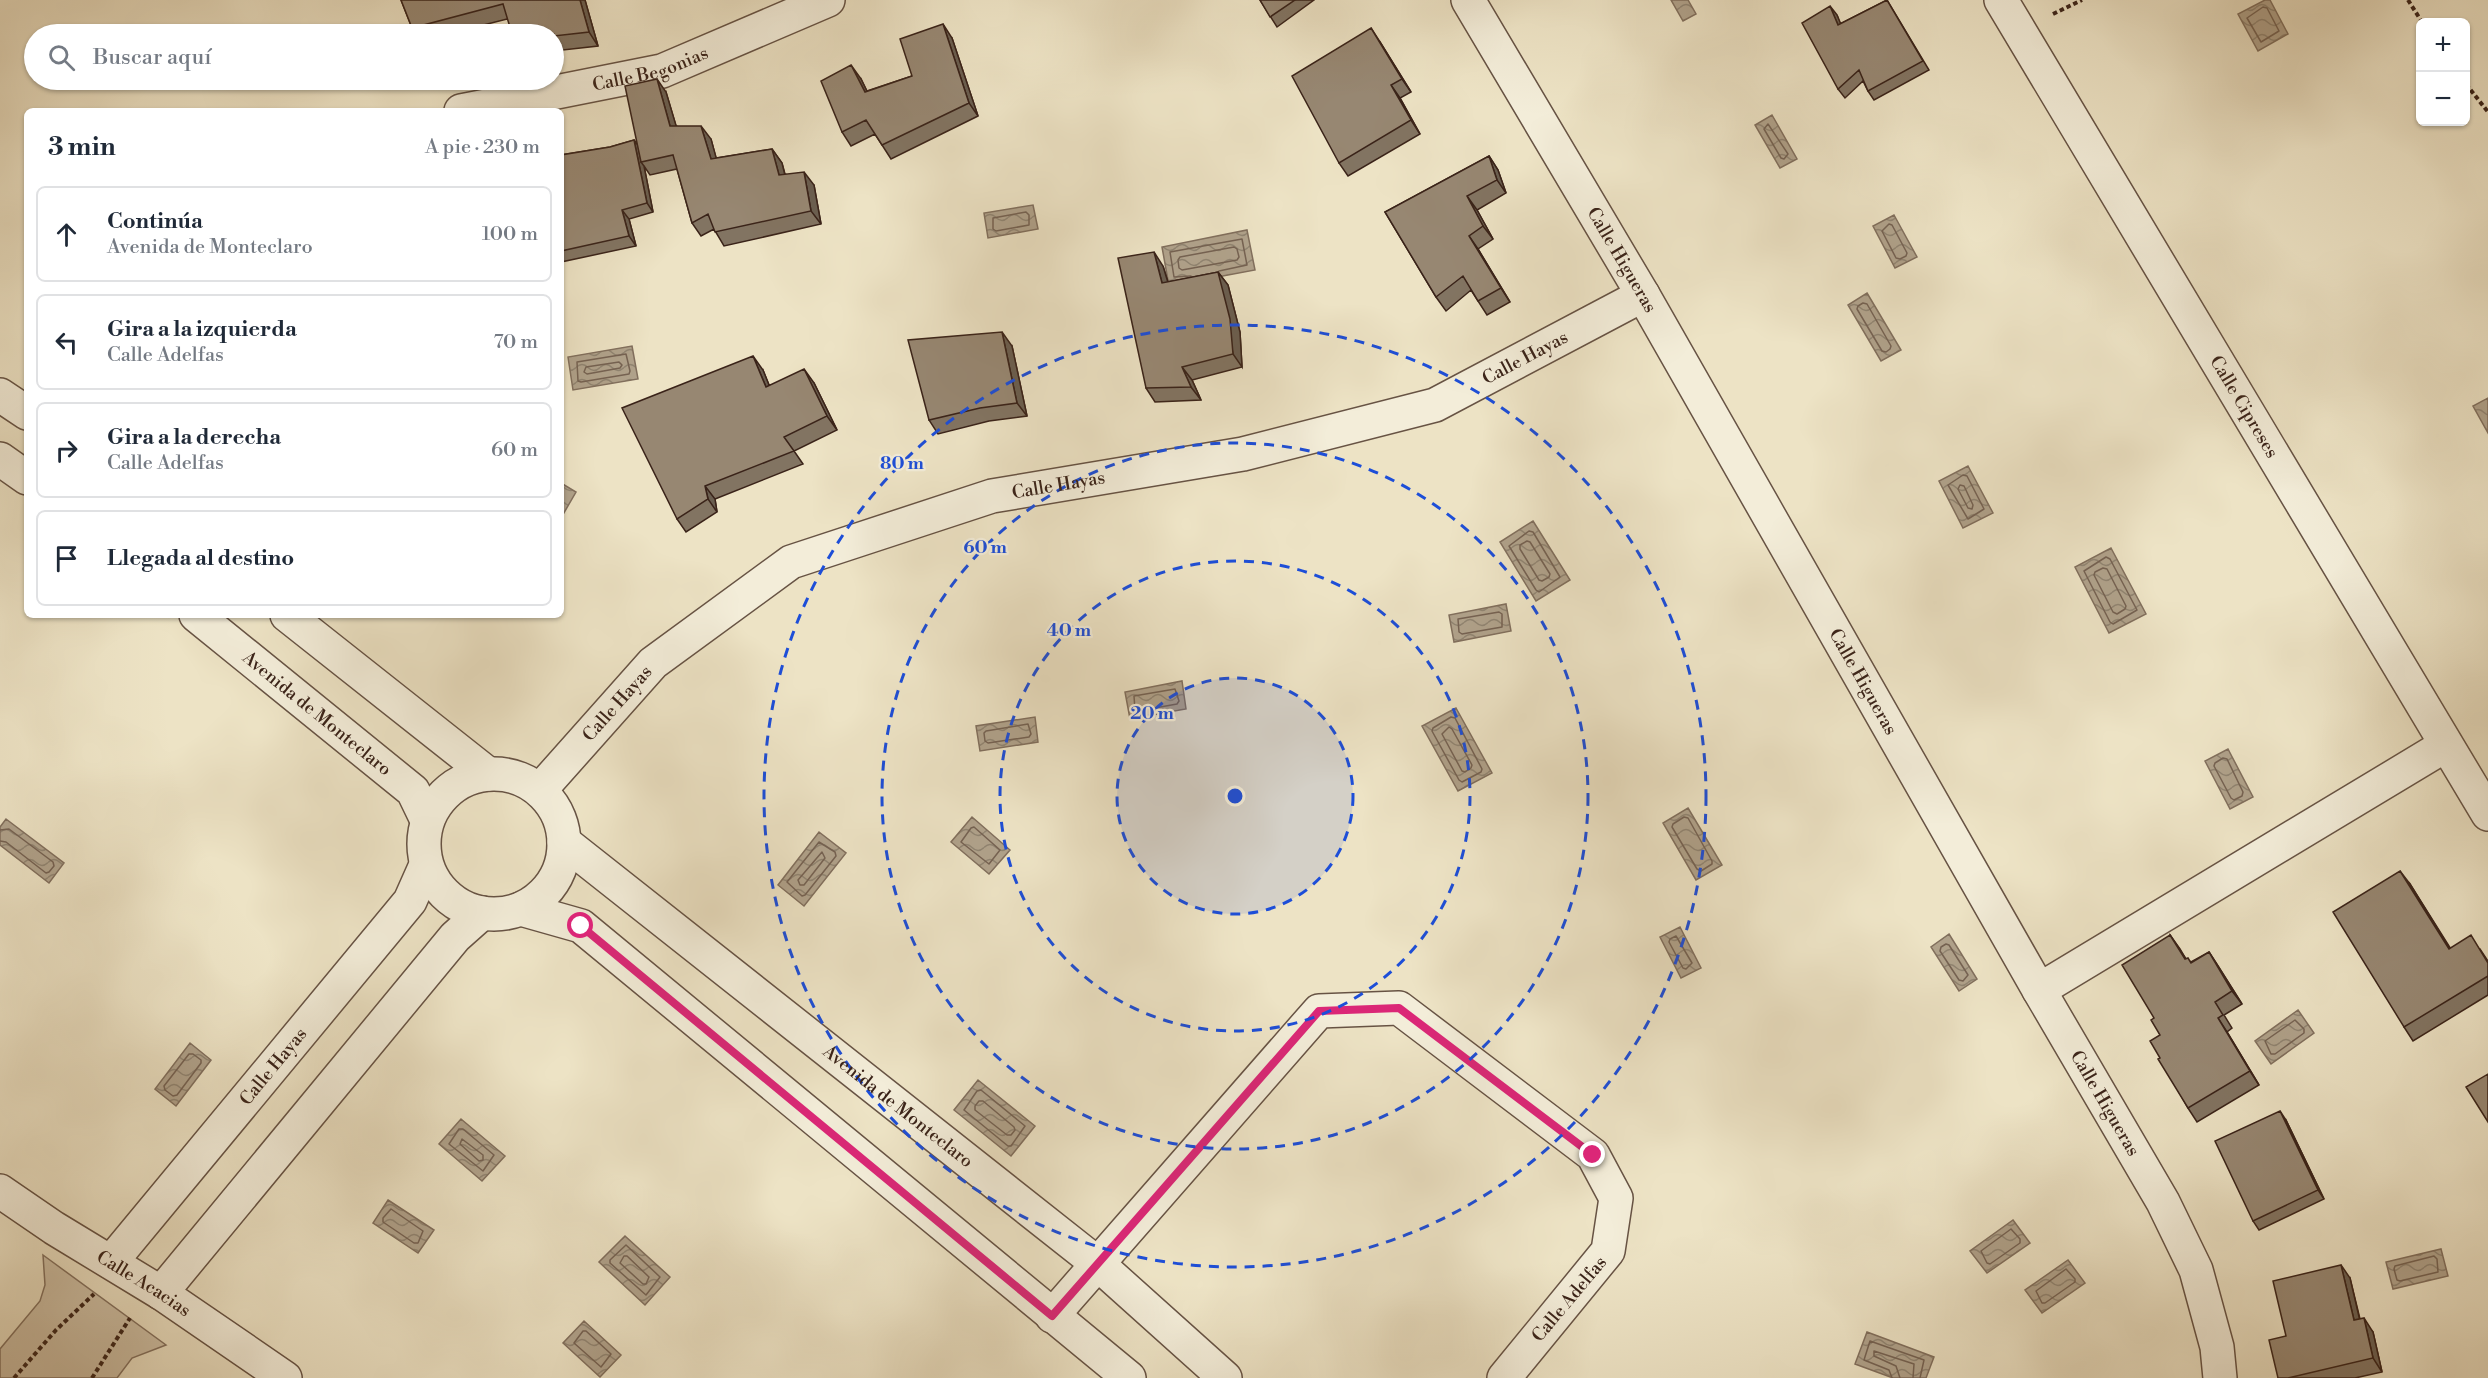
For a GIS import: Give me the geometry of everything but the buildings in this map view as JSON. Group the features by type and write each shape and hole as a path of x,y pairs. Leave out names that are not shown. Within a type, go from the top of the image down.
{"street":[{"name":"Calle Begonias","path":"476,108 662,71 828,0"},
{"name":"Calle Higueras","path":"1468,0 1643,295 2039,990 2163,1202 2196,1270 2217,1347 2220,1378"},
{"name":"Calle Cipreses","path":"2001,0 2488,813"},
{"name":"Calle Hayas","path":"540,790 653,663 791,562 992,496 1242,454 1435,405 1643,295"},
{"path":"0,395 24,411"},
{"name":"Avenida de Monteclaro","path":"200,618 413,790 427,820"},
{"path":"291,618 488,774"},
{"path":"2039,990 2446,745"},
{"path":"488,774 506,774 524,780 540,790 552,804 561,823 564,842 562,862 554,882 539,898 521,909 502,914 482,913 463,908 447,897 435,883 426,865 423,842 427,820 437,802 451,788 468,778 488,774"},
{"name":"Avenida de Monteclaro","path":"564,842 1098,1264 1225,1378"},
{"name":"Calle Hayas","path":"115,1265 410,901 426,865"},
{"path":"521,909 581,926 1129,1378"},
{"path":"155,1290 455,937 482,913"},
{"name":"Calle Adelfas","path":"1052,1316 1319,1011 1399,1008 1593,1155 1616,1198 1608,1251 1504,1378"},
{"name":"Calle Acacias","path":"0,1191 155,1290 285,1378"}],"path":[{"path":"2408,0 2419,18"},
{"path":"2470,89 2488,112"},
{"path":"14,1378 115,1265"},
{"path":"92,1378 155,1290"}],"shaded area":[{"path":"43,1255 166,1345 132,1358 117,1378 0,1378 0,1349 40,1301 45,1285"}],"water":[{"path":"1671,0 1688,0 1696,14 1683,21"},
{"path":"2265,0 2270,0 2288,34 2258,51 2238,14"},
{"path":"1772,115 1797,159 1780,168 1755,125"},
{"path":"1033,205 1038,229 988,238 984,213"},
{"path":"1894,215 1917,257 1895,268 1873,226"},
{"path":"1247,230 1255,270 1169,286 1162,247"},
{"path":"1867,293 1901,350 1881,361 1848,305"},
{"path":"632,346 638,379 573,390 568,357"},
{"path":"2488,398 2488,433 2473,406"},
{"path":"1968,466 1993,513 1963,528 1939,481"},
{"path":"564,485 576,492 564,513"},
{"path":"1533,521 1570,580 1536,601 1500,542"},
{"path":"2111,548 2146,614 2109,633 2075,567"},
{"path":"1506,604 1511,631 1454,642 1449,615"},
{"path":"1182,681 1186,709 1130,719 1125,692"},
{"path":"1456,708 1492,773 1458,791 1422,726"},
{"path":"1035,717 1038,742 980,751 976,726"},
{"path":"2228,749 2253,797 2230,809 2205,761"},
{"path":"1688,808 1722,865 1696,880 1663,823"},
{"path":"972,817 1010,850 989,874 951,842"},
{"path":"6,819 64,863 49,883 0,845 0,827"},
{"path":"819,832 846,853 804,906 778,885"},
{"path":"1680,927 1701,968 1681,978 1660,937"},
{"path":"1949,934 1977,979 1959,991 1931,947"},
{"path":"2298,1010 2314,1033 2271,1064 2255,1041"},
{"path":"190,1043 211,1060 176,1106 155,1089"},
{"path":"978,1080 1035,1126 1011,1156 954,1110"},
{"path":"461,1119 505,1156 482,1181 439,1144"},
{"path":"388,1200 434,1230 418,1253 373,1223"},
{"path":"2013,1220 2030,1243 1987,1273 1970,1251"},
{"path":"625,1236 670,1277 645,1305 599,1262"},
{"path":"2441,1249 2448,1276 2393,1289 2386,1262"},
{"path":"2068,1260 2085,1283 2042,1313 2025,1290"},
{"path":"584,1321 621,1355 600,1377 563,1343"},
{"path":"1867,1332 1934,1357 1926,1378 1893,1378 1855,1364"}],"route":[{"path":"581,926 1052,1316 1319,1011 1399,1008 1593,1155"}]}
